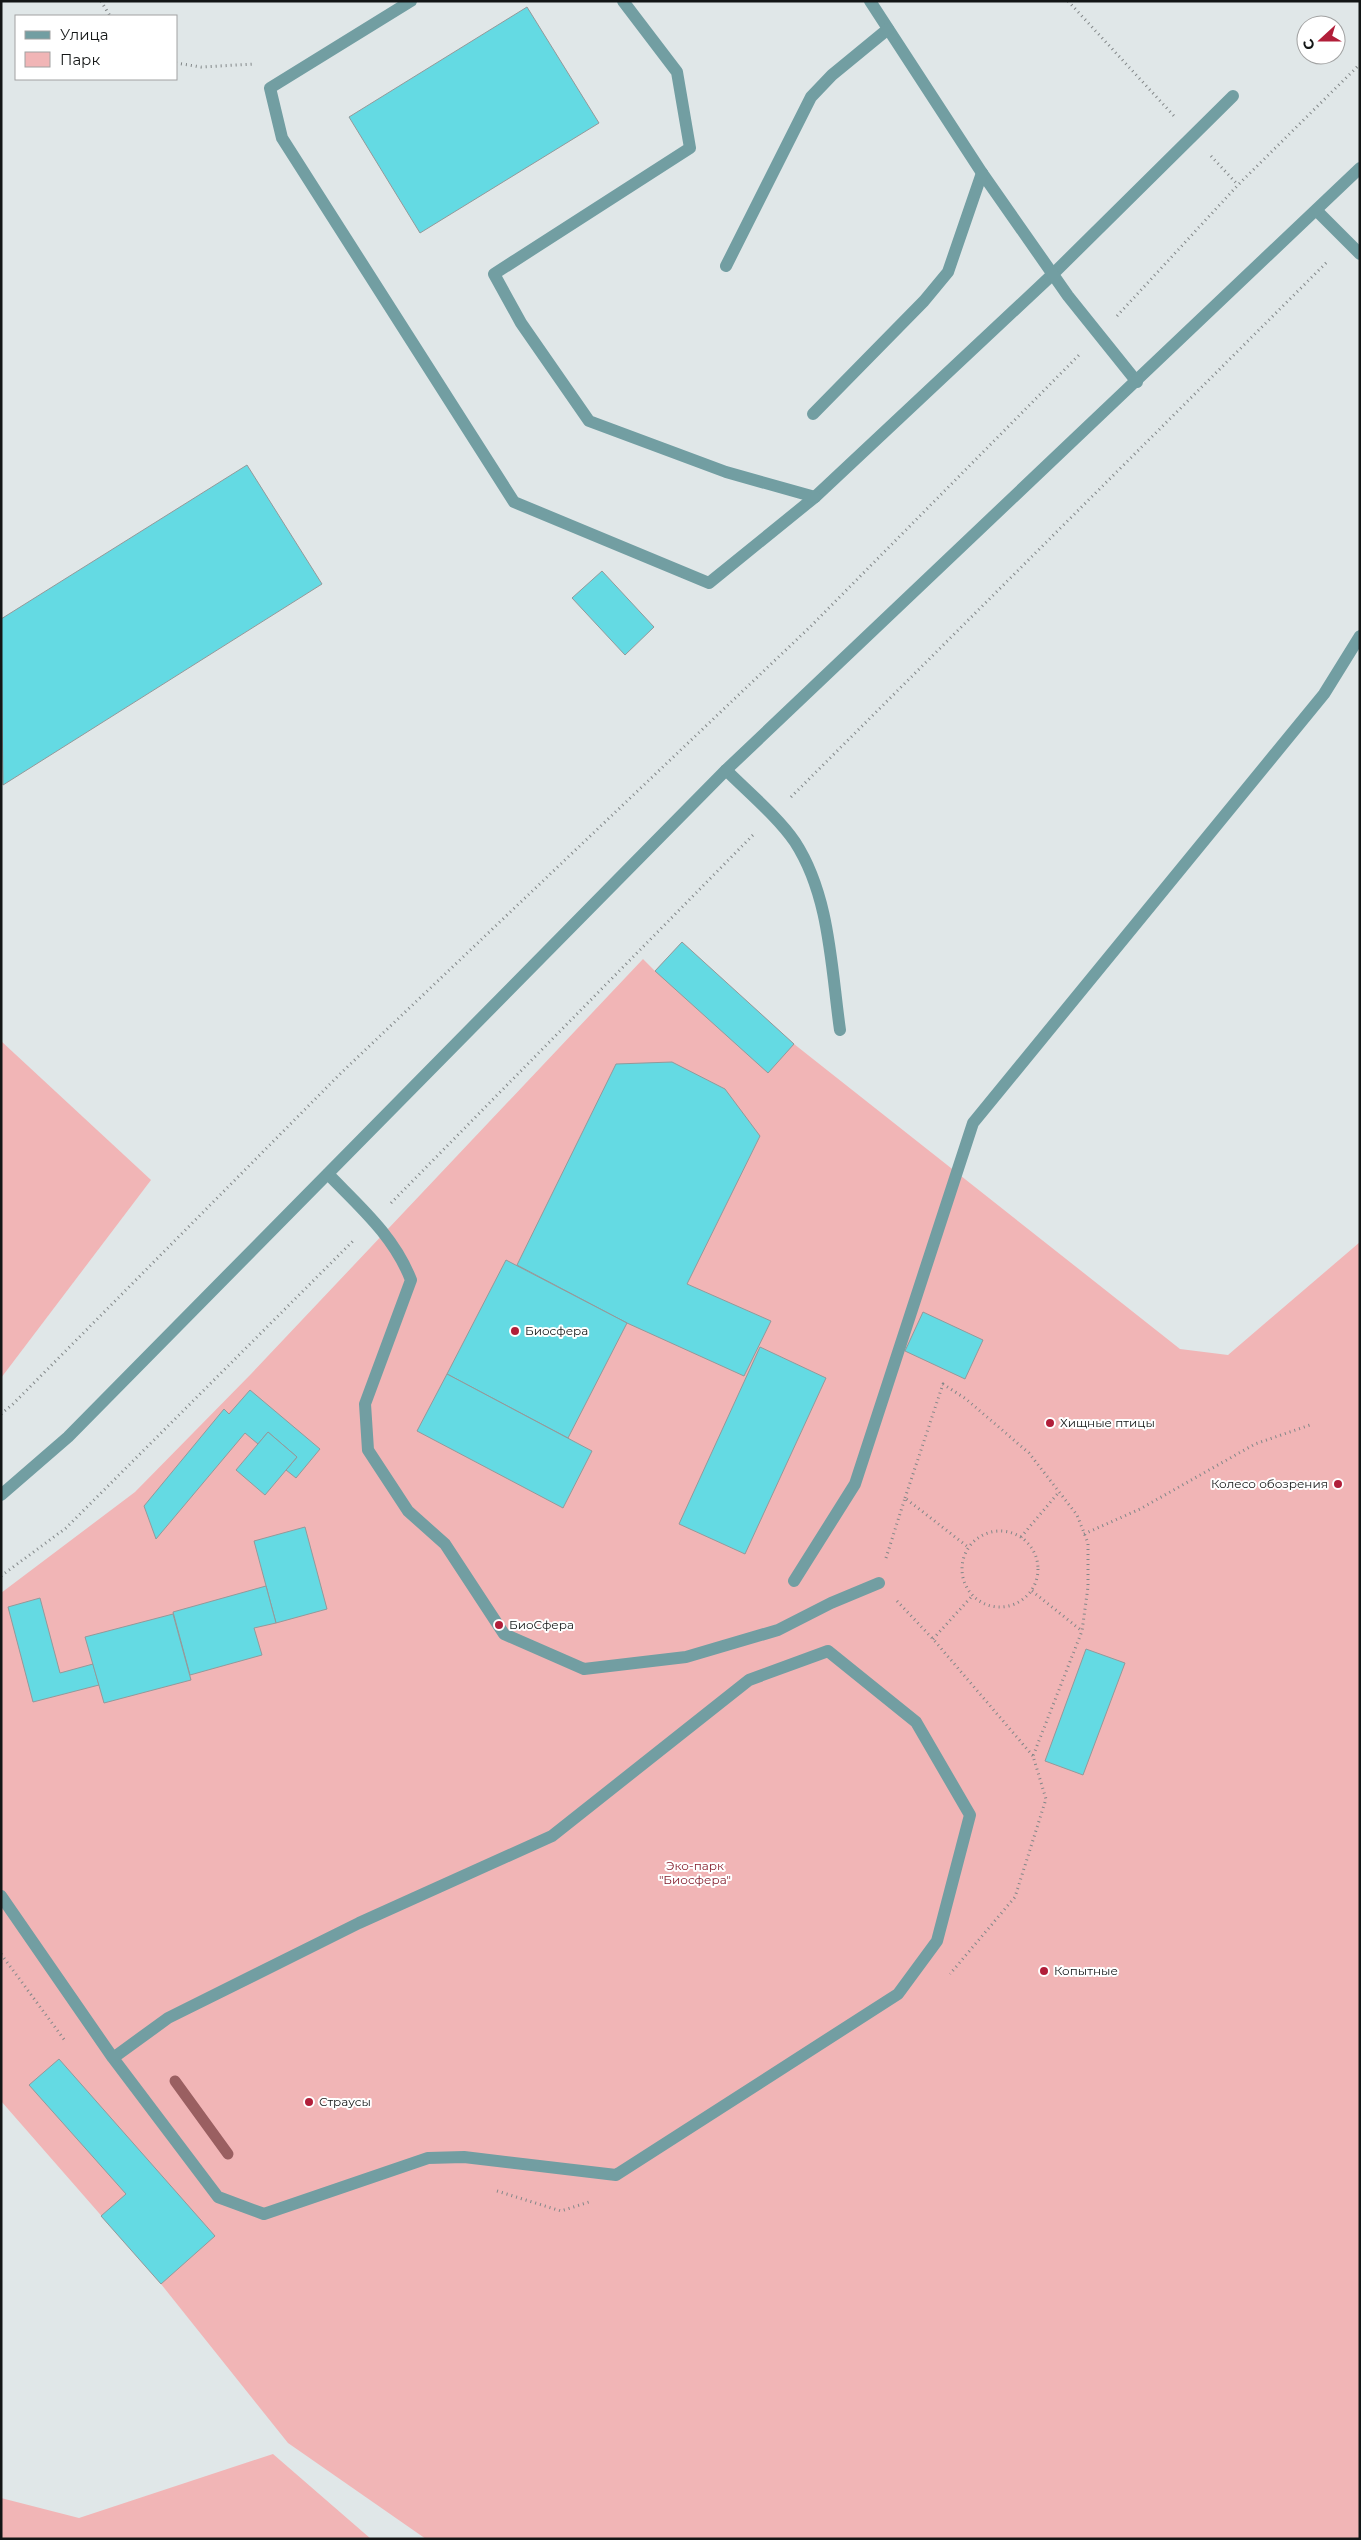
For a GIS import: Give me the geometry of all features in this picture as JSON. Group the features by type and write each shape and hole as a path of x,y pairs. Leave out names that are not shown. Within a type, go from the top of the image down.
{"street":[{"path":"411,1 270,88 282,138 514,502 709,583 815,497 1053,274 1233,96"},
{"path":"623,1 677,72 690,148 494,274 521,323 589,421 726,472 815,497"},
{"path":"870,1 982,173 1053,274 1137,382"},
{"path":"726,266 811,97 832,75 888,29"},
{"path":"1,1494 68,1437 726,770 1137,382 1360,168"},
{"path":"813,414 924,301 948,272 982,173"},
{"path":"1317,211 1346,243 1360,254"},
{"path":"794,1581 855,1484 973,1123 1324,694 1360,636"},
{"path":"726,770 794,841 815,880 825,925 840,1030"},
{"path":"328,1174 385,1232 403,1260 411,1280 364,1404 368,1450 408,1511 445,1544 504,1634 584,1669 686,1657 778,1630 831,1603 879,1583"},
{"path":"1,1896 113,2058 218,2197 264,2214 428,2158 464,2157 616,2175 898,1994 937,1941 970,1815 916,1722 828,1651 749,1680 552,1836 359,1923 176,2014 113,2058"}],"path":[{"path":"101,1 109,15"},
{"path":"1068,1 1238,185"},
{"path":"178,62 201,67 259,64"},
{"path":"1,1414 14,1404 341,1073 810,627 1099,335 1238,185 1360,64"},
{"path":"1,1576 66,1528 772,816 1346,243"},
{"path":"948,1976 1015,1897 1046,1799 1033,1756 933,1639 879,1583 943,1384 966,1399 1029,1453 1077,1516 1088,1543 1088,1587 1082,1631 1033,1756"},
{"path":"1084,1534 1140,1509 1255,1444 1310,1425"},
{"path":"1022,1537 1059,1492"},
{"path":"905,1498 968,1547"},
{"path":"993,1531 1007,1531 1022,1537 1032,1548 1037,1562 1037,1576 1032,1590 1021,1601 1007,1606 992,1606 973,1595 962,1576 963,1561 968,1547 979,1537 993,1531"},
{"path":"1032,1590 1082,1631"},
{"path":"933,1639 973,1595"},
{"path":"1,1954 73,2051 99,2036"},
{"path":"495,2190 561,2211 596,2200"}],"green space":[{"name":"Эко-парк \"Биосфера\"","path":"682,942 794,1044 1180,1349 1228,1355 1360,1242 1360,2539 426,2539 288,2443 161,2284 1,2101 1,1593 135,1492 251,1374 643,959 655,971"},
{"path":"1,1041 151,1180 1,1378"},
{"path":"273,2454 371,2539 1,2539 1,2498 79,2518"}],"building":[{"path":"527,7 599,123 420,233 349,117"},
{"path":"247,465 322,584 3,785 1,619"},
{"path":"602,571 654,627 625,655 572,598"},
{"path":"682,942 794,1044 768,1073 655,971"},
{"path":"672,1062 725,1089 760,1136 687,1284 771,1321 744,1376 627,1323 517,1265 616,1064"},
{"path":"506,1260 627,1323 568,1438 447,1374"},
{"path":"923,1312 983,1340 965,1379 905,1351"},
{"path":"760,1347 826,1378 745,1554 679,1524"},
{"path":"447,1374 592,1451 563,1508 417,1431"},
{"path":"250,1390 320,1449 296,1478 286,1470 297,1457 268,1432 258,1444 245,1433 156,1539 144,1506 224,1409 229,1414"},
{"path":"268,1432 297,1457 265,1495 236,1470"},
{"path":"305,1527 327,1609 276,1623 254,1541"},
{"path":"266,1586 276,1623 254,1628 262,1655 190,1675 173,1612"},
{"path":"40,1598 60,1673 93,1664 99,1685 33,1702 8,1607"},
{"path":"173,1614 191,1680 104,1703 85,1637"},
{"path":"1086,1649 1125,1663 1083,1775 1045,1761"},
{"path":"59,2059 215,2236 161,2284 101,2216 126,2194 29,2085"}],"waterway":[{"path":"175,2081 228,2154"}],"place":[{"name":"Биосфера","path":"515,1331"},
{"name":"Хищные птицы","path":"1050,1423"},
{"name":"Колесо обозрения","path":"1338,1484"},
{"name":"БиоСфера","path":"499,1625"},
{"name":"Копытные","path":"1044,1971"},
{"name":"Страусы","path":"309,2102"}]}
